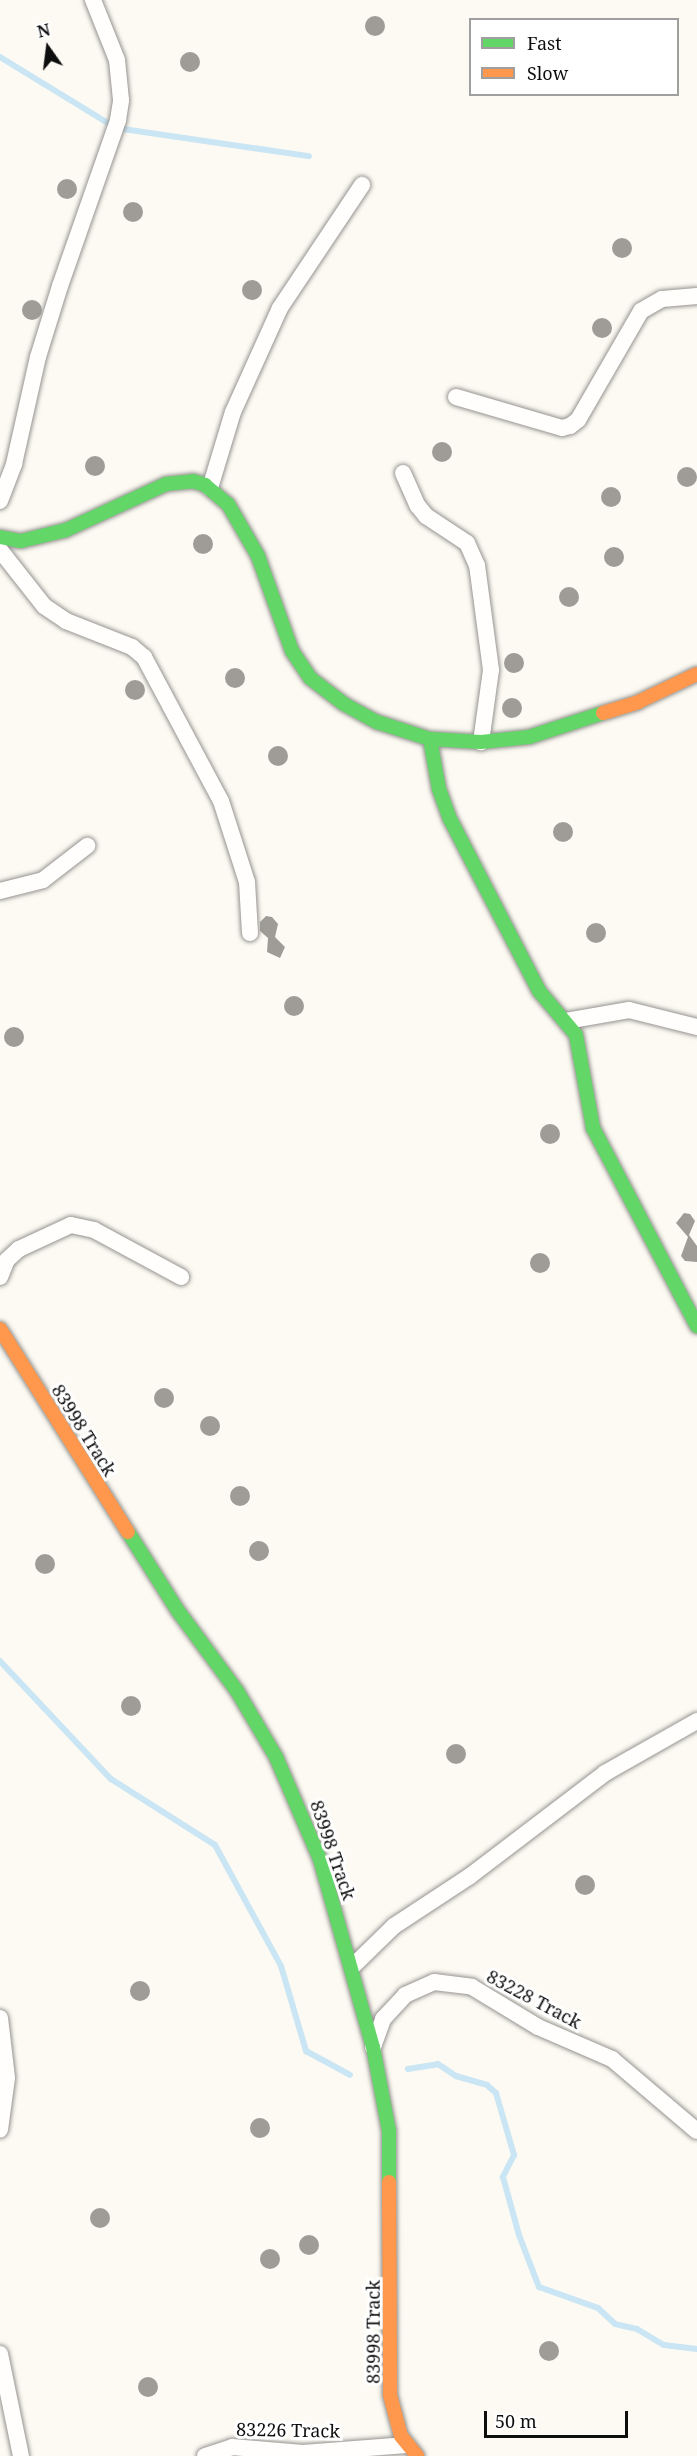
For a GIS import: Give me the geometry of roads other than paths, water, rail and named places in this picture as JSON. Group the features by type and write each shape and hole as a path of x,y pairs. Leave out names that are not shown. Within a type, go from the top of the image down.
{"street":[{"path":"0,501 14,464 38,357 60,286 118,120 121,100 117,60 93,0"},
{"path":"210,488 232,412 280,308 362,185"},
{"path":"456,397 554,426 570,426 578,420 641,311 662,299 697,296"},
{"path":"403,473 426,516 466,543 477,565 491,670 481,742"},
{"path":"0,537 21,541 66,530 166,484 193,481 210,488 228,504 258,556 292,651 310,678 344,704 377,722 430,739 481,742 553,732 638,702 697,674"},
{"path":"0,550 44,606 66,621 132,646 144,657 221,801 247,882 250,933"},
{"path":"430,739 439,789 450,819 539,991 576,1035 592,1128 697,1326"},
{"path":"0,891 43,880 87,846"},
{"path":"566,1021 629,1011 697,1027"},
{"path":"0,1277 7,1260 19,1250 71,1226 94,1230 181,1277"},
{"name":"83998 Track","path":"0,1329 178,1611 237,1692 276,1757 320,1859 373,2047 389,2131 390,2395 397,2426 412,2450"},
{"path":"352,1967 394,1926 470,1876 605,1773 697,1721"},
{"name":"83228 Track","path":"373,2047 383,2019 405,1995 434,1982 451,1983 490,1996 538,2027 602,2054 697,2131"},
{"path":"0,2018 7,2078 0,2130"},
{"path":"0,2354 21,2456"},
{"name":"83226 Track","path":"205,2456 232,2447 303,2453 412,2450"}],"waterway":[{"path":"0,57 116,128 309,156"},
{"path":"0,1661 111,1779 215,1845 281,1966 306,2051 350,2075"},
{"path":"408,2069 438,2064 456,2076 487,2085 496,2093 514,2155 503,2177 519,2235 539,2287 598,2308 615,2324 637,2329 664,2345 697,2349"}]}
